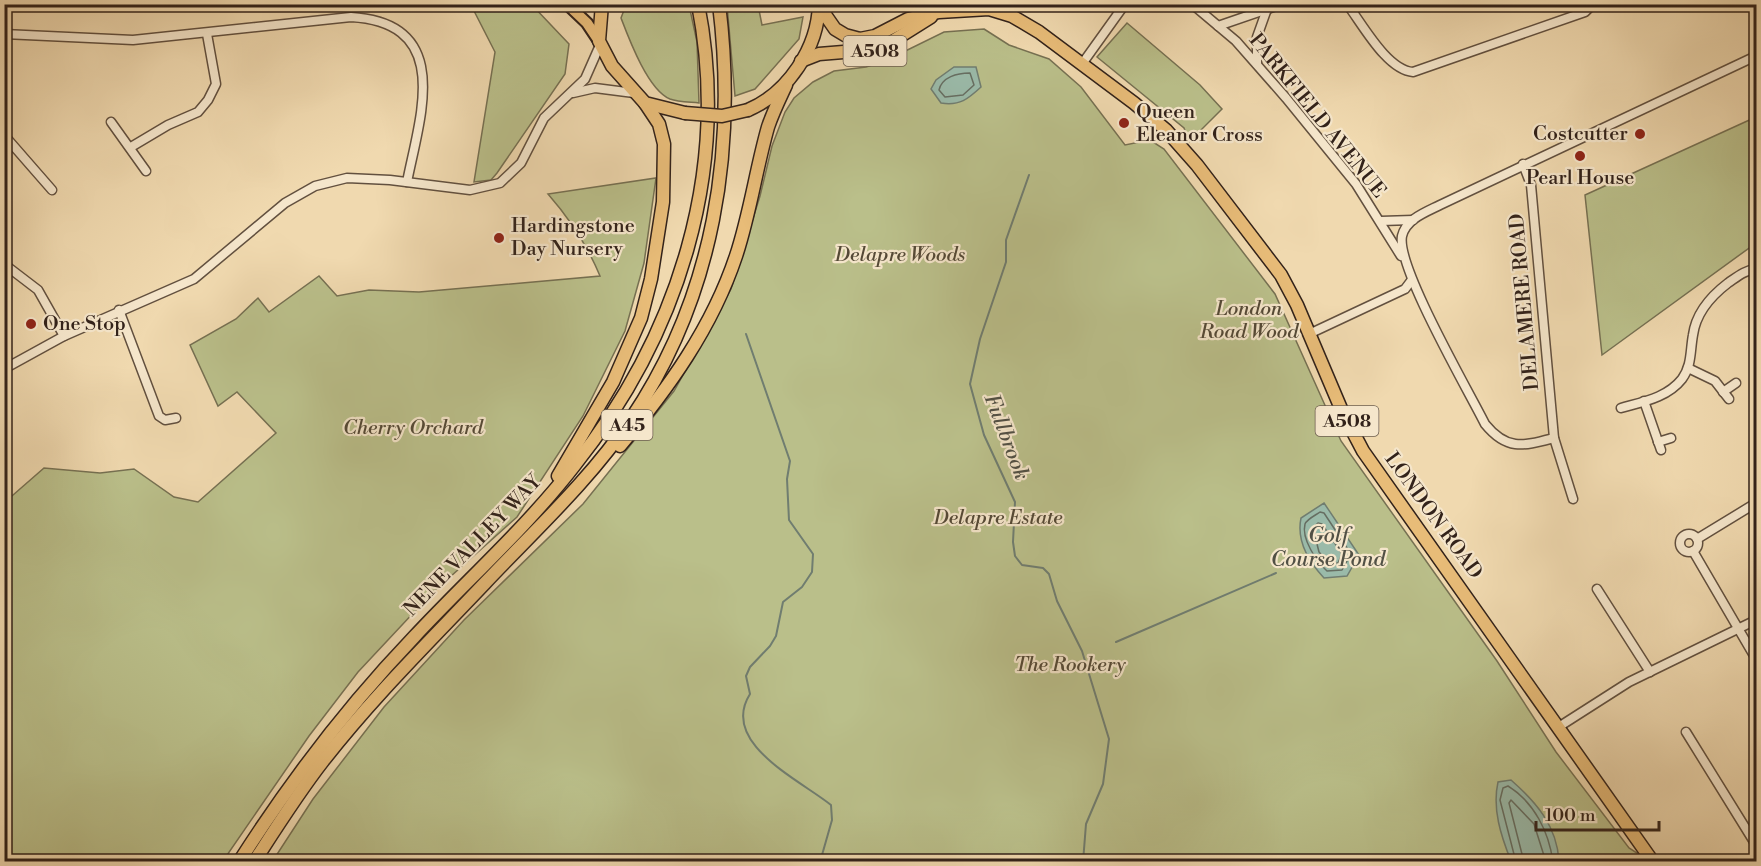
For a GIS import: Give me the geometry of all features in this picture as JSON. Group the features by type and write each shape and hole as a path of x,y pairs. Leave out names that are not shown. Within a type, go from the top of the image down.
{"highway":[{"path":"600,43 602,4"},
{"name":"NENE VALLEY WAY","path":"239,861 315,753 412,638 530,519 594,440 638,374 670,302 692,232 705,154 708,96 698,4"},
{"name":"NENE VALLEY WAY","path":"254,861 323,760 489,578 588,474 630,420 670,350 704,264 724,157 727,98 718,4"},
{"name":"A508","path":"600,43 612,66 645,103 685,113 722,116 762,104 786,84 801,61 817,25 819,5"},
{"name":"LONDON ROAD","path":"819,5 835,28 845,35 860,39 875,36 908,20 942,9 989,9 1012,16 1039,32 1166,130 1197,165 1281,275 1342,411 1363,452 1653,861"},
{"name":"LONDON ROAD","path":"801,61 819,54 880,49 942,9"},
{"path":"489,578 550,526 663,393 687,358 712,313 735,259 748,218 769,124 786,84"},
{"path":"530,519 594,417 613,382 641,318 656,254 664,168 664,144 659,124 645,103"}],"main road":[{"path":"567,4 587,23 600,43"}],"street":[{"path":"1082,64 1125,4"},
{"name":"PARKFIELD AVENUE","path":"1192,4 1236,41 1258,66 1356,184 1401,256 1405,257"},
{"path":"1218,26 1282,4"},
{"path":"1347,4 1391,63 1402,72 1413,72 1585,12 1593,4"},
{"path":"1258,66 1257,38 1270,7"},
{"path":"4,34 133,40 351,17 373,18 391,26 417,53 424,77 422,103 407,182"},
{"path":"131,147 168,125 198,112 208,100 216,84 207,34"},
{"path":"4,369 64,336 194,279 285,203 315,186 347,178 407,182 470,190 500,183 521,163 544,118 585,79 600,43"},
{"path":"1381,221 1413,220 1523,164 1756,56"},
{"path":"568,96 595,88 634,93"},
{"path":"111,122 146,171"},
{"path":"4,135 52,190"},
{"name":"DELAMERE ROAD","path":"1523,164 1531,185 1554,438 1573,499"},
{"path":"1413,220 1402,237 1411,281 1485,424 1495,436 1507,444 1554,438"},
{"path":"4,264 38,290 64,336"},
{"path":"1621,408 1644,401 1672,388 1688,368 1693,332 1703,307 1718,291 1744,272 1756,269"},
{"path":"1309,334 1405,289 1411,281"},
{"path":"119,310 159,416 165,420 176,418"},
{"path":"1688,368 1715,381 1726,395 1736,383"},
{"path":"1644,401 1659,446 1671,438"},
{"path":"1697,538 1756,503"},
{"path":"1693,551 1683,550 1680,542 1682,536 1688,533 1697,538"},
{"path":"1693,551 1698,544 1697,538"},
{"path":"1693,551 1756,659"},
{"path":"1597,589 1650,672"},
{"path":"1557,728 1650,672 1756,620"},
{"path":"1686,732 1756,845"}],"green space":[{"path":"471,5 532,5 569,44 565,74 497,173 491,180 474,182 495,52"},
{"path":"626,5 689,5 697,42 699,103 670,99 654,86 640,63 621,18"},
{"path":"727,5 758,5 762,25 803,17 799,39 755,89 735,96"},
{"path":"1127,23 1200,85 1222,109 1189,142 1184,128 1097,57"},
{"name":"Delapre Estate","path":"984,29 1009,45 1049,59 1081,87 1125,145 1150,140 1164,149 1275,294 1341,441 1497,661 1556,752 1629,848 1637,853 1642,861 272,862 313,799 384,707 464,620 583,504 674,391 731,289 760,196 772,146 785,112 794,98 813,82 834,71 866,67 885,61 944,32"},
{"path":"1756,117 1756,243 1602,355 1585,195"},
{"name":"Cherry Orchard","path":"656,178 644,263 625,331 583,416 517,517 431,594 358,672 309,736 223,861 5,861 5,502 44,468 100,473 134,469 174,497 198,502 276,433 237,392 218,406 190,345 236,319 258,298 269,312 319,276 337,296 369,290 419,292 600,276 577,233 548,194"}],"water":[{"path":"954,67 976,67 981,87 963,101 941,103 931,89 936,80"},
{"name":"Golf Course Pond","path":"1324,503 1359,555 1347,576 1324,578 1313,565 1302,543 1301,518"},
{"path":"1511,780 1537,806 1550,826 1559,861 1511,861 1501,832 1496,792 1498,782"}],"waterway":[{"name":"Fullbrook","path":"1029,175 1006,240 1006,262 980,339 970,384 984,435 1015,502 1013,542 1015,556 1022,565 1043,568 1049,574 1057,601 1082,651 1109,739 1103,784 1086,824 1083,862"},
{"path":"746,334 790,461 787,479 789,520 813,554 812,572 802,587 783,602 776,636 770,646 750,667 746,676 750,694 743,712 745,728 754,744 767,758 831,805 832,820 820,862"},
{"path":"1116,642 1276,573"},
{"path":"913,862 918,859 927,862"},
{"path":"1049,862 1082,859"}],"place":[{"name":"Queen Eleanor Cross","path":"1124,123"},
{"name":"Costcutter","path":"1640,134"},
{"name":"Pearl House","path":"1580,156"},
{"name":"Hardingstone Day Nursery","path":"499,238"},
{"name":"One Stop","path":"31,324"}],"park label":[{"name":"Delapre Woods","path":"900,255"},
{"name":"London Road Wood","path":"1249,320"},
{"name":"The Rookery","path":"1070,665"}]}
